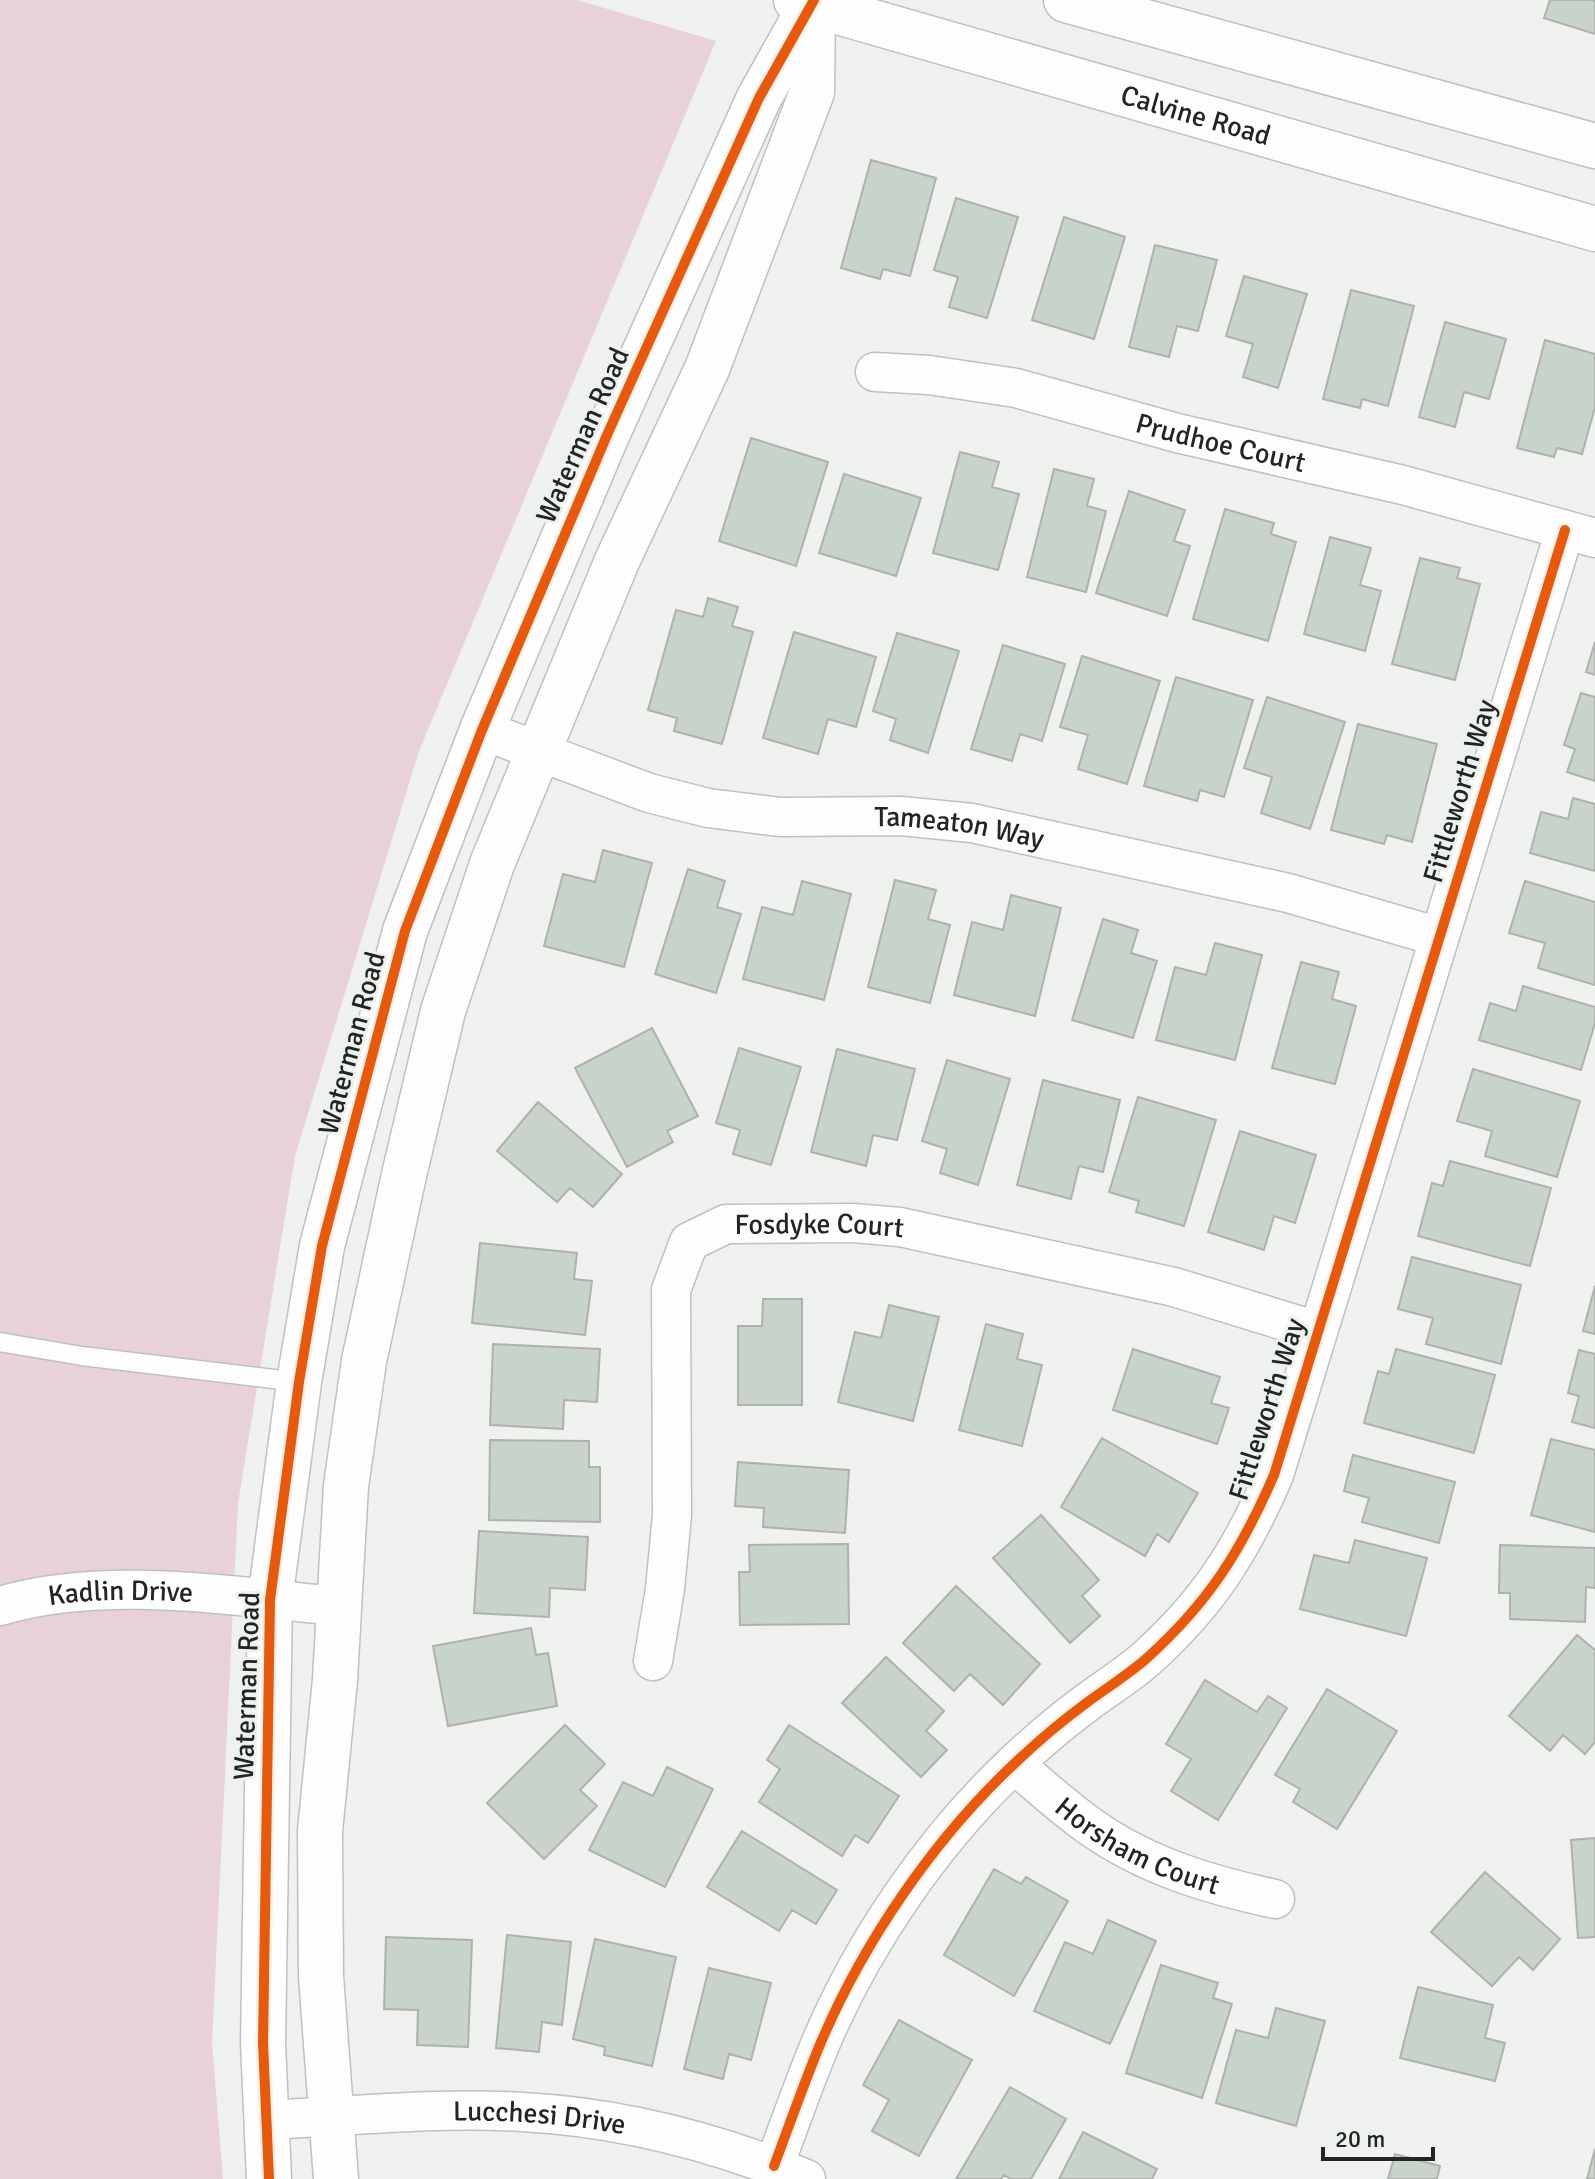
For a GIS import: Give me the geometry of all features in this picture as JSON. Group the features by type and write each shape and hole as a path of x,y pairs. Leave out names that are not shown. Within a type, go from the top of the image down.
{"street":[{"path":"1066,0 1595,146"},
{"path":"336,2179 321,1976 320,1831 335,1680 346,1486 364,1361 443,1011 492,864 617,561 707,369 812,92 808,2"},
{"name":"Calvine Road","path":"808,2 1595,229"},
{"name":"Waterman Road","path":"269,2179 263,2043 270,1600 299,1382 322,1246 405,931 482,730 588,478 752,112 808,2"},
{"name":"Prudhoe Court","path":"875,372 929,375 1016,388 1177,433 1403,485 1580,534"},
{"name":"Fittleworth Way","path":"790,2172 820,2044 859,1965 898,1903 941,1843 1014,1764 1081,1707 1146,1660 1192,1614 1228,1568 1254,1523 1274,1475 1439,937 1580,534"},
{"name":"Tameaton Way","path":"482,730 649,793 708,808 780,817 901,816 972,823 1288,893 1439,937"},
{"name":"Fosdyke Court","path":"653,1661 665,1589 672,1515 671,1290 689,1242 726,1224 853,1223 900,1227 1174,1287 1317,1331"},
{"name":"Kadlin Drive","path":"0,1606 85,1592 152,1590 337,1606"},
{"name":"Horsham Court","path":"1014,1764 1092,1828 1150,1861 1209,1884 1275,1899"},
{"name":"Lucchesi Drive","path":"266,2120 523,2112 596,2120 697,2140 790,2172"}],"lane":[{"path":"0,1342 82,1356 299,1382"}],"shaded area":[{"path":"0,0 577,0 716,41 419,751 295,1156 238,1503 212,2043 223,2179 0,2179"}],"building":[{"path":"1550,0 1595,0 1595,34 1544,18"},
{"path":"871,160 936,178 910,276 883,269 880,279 841,268"},
{"path":"956,198 1018,217 987,318 949,307 958,277 934,270"},
{"path":"1064,217 1125,237 1094,339 1032,320"},
{"path":"1155,245 1217,260 1198,331 1177,326 1169,357 1129,347"},
{"path":"1244,276 1307,294 1278,388 1243,377 1253,344 1226,336"},
{"path":"1351,290 1414,306 1388,406 1362,399 1360,408 1323,399"},
{"path":"1445,322 1506,339 1489,399 1464,392 1455,427 1419,417"},
{"path":"1545,340 1595,354 1595,407 1582,454 1557,448 1554,457 1517,448"},
{"path":"751,438 828,462 796,566 719,541"},
{"path":"960,452 999,462 992,487 1019,494 998,570 933,553"},
{"path":"1054,469 1094,479 1087,506 1106,511 1086,592 1027,577"},
{"path":"844,474 921,498 896,576 819,553"},
{"path":"1129,491 1185,510 1174,541 1190,546 1167,616 1096,593"},
{"path":"1225,509 1274,523 1271,534 1296,542 1268,641 1193,619"},
{"path":"1330,537 1371,548 1360,585 1381,591 1365,651 1304,634"},
{"path":"1420,558 1460,568 1457,578 1480,584 1455,680 1392,664"},
{"path":"708,598 738,607 732,626 753,632 722,744 674,731 677,718 648,710 676,610 703,617"},
{"path":"794,632 876,657 856,727 828,719 818,754 763,738"},
{"path":"897,633 959,651 928,753 890,740 896,719 873,711"},
{"path":"1595,642 1595,675 1586,672"},
{"path":"1003,645 1065,664 1042,741 1020,734 1012,761 971,749"},
{"path":"1082,656 1160,681 1127,784 1078,769 1088,735 1060,727"},
{"path":"1176,677 1253,700 1224,797 1200,790 1197,801 1144,786"},
{"path":"1581,693 1595,697 1595,781 1567,772 1575,749 1564,745"},
{"path":"1267,697 1345,722 1310,829 1261,813 1272,777 1244,768"},
{"path":"1358,724 1437,744 1412,842 1387,835 1384,844 1331,830"},
{"path":"1573,798 1595,804 1595,871 1530,853 1541,812 1568,819"},
{"path":"603,850 652,863 624,967 544,946 563,874 595,882"},
{"path":"688,869 725,881 717,907 741,914 716,993 655,974"},
{"path":"895,880 936,890 928,919 950,925 930,1003 868,987"},
{"path":"802,881 851,894 824,1000 743,979 762,907 793,915"},
{"path":"1525,881 1595,902 1595,985 1538,968 1545,943 1509,933"},
{"path":"1011,895 1061,908 1035,1016 954,995 972,922 1003,930"},
{"path":"1103,919 1138,930 1131,953 1157,961 1133,1038 1072,1020"},
{"path":"1215,943 1262,955 1235,1060 1156,1040 1175,967 1206,975"},
{"path":"1301,962 1339,972 1332,999 1356,1006 1335,1084 1272,1068"},
{"path":"1523,986 1595,1007 1595,1023 1581,1070 1479,1040 1490,1003 1516,1011"},
{"path":"652,1028 698,1116 667,1131 673,1142 627,1167 575,1068"},
{"path":"739,1048 801,1067 771,1165 733,1154 740,1130 716,1123"},
{"path":"837,1049 915,1069 897,1140 873,1135 866,1166 811,1152"},
{"path":"947,1060 1010,1079 978,1185 940,1173 947,1149 922,1141"},
{"path":"1473,1069 1580,1101 1557,1177 1485,1156 1492,1131 1457,1121"},
{"path":"1043,1080 1120,1100 1103,1172 1079,1166 1071,1199 1017,1185"},
{"path":"1138,1097 1216,1120 1184,1226 1136,1212 1139,1201 1109,1192"},
{"path":"538,1102 622,1174 593,1207 570,1188 557,1202 497,1151"},
{"path":"1240,1131 1316,1155 1295,1223 1274,1216 1264,1250 1208,1232"},
{"path":"1450,1161 1551,1188 1530,1266 1418,1236 1432,1183 1443,1186"},
{"path":"480,1243 577,1253 574,1279 592,1281 585,1335 472,1323"},
{"path":"1412,1257 1521,1285 1501,1364 1426,1344 1433,1318 1398,1309"},
{"path":"1595,1286 1595,1334 1583,1331"},
{"path":"763,1299 802,1299 802,1405 738,1405 738,1326 762,1326"},
{"path":"889,1305 939,1317 913,1421 838,1402 855,1332 881,1338"},
{"path":"986,1324 1023,1334 1017,1359 1042,1365 1022,1446 959,1430"},
{"path":"493,1344 600,1349 597,1402 564,1400 563,1429 490,1425"},
{"path":"1133,1349 1220,1377 1211,1403 1229,1408 1217,1444 1113,1410"},
{"path":"1396,1349 1495,1375 1474,1453 1364,1423 1378,1371 1389,1374"},
{"path":"1579,1350 1595,1354 1595,1428 1572,1422 1579,1396 1568,1393"},
{"path":"1102,1438 1198,1493 1169,1542 1157,1534 1145,1556 1061,1507"},
{"path":"1551,1439 1595,1450 1595,1532 1531,1515"},
{"path":"490,1440 589,1441 589,1467 600,1467 600,1522 489,1520"},
{"path":"1353,1455 1455,1482 1439,1543 1362,1522 1369,1498 1344,1491"},
{"path":"738,1462 849,1470 845,1533 763,1527 764,1508 735,1506"},
{"path":"1041,1515 1099,1580 1082,1596 1100,1616 1070,1643 993,1558"},
{"path":"479,1531 588,1537 585,1590 550,1588 549,1617 474,1613"},
{"path":"1355,1540 1427,1558 1406,1636 1300,1609 1314,1555 1349,1563"},
{"path":"848,1544 849,1624 740,1625 739,1572 750,1572 749,1545"},
{"path":"1500,1545 1595,1548 1595,1588 1586,1587 1585,1622 1510,1619 1510,1593 1499,1593"},
{"path":"956,1586 1040,1664 1003,1705 970,1674 954,1691 903,1643"},
{"path":"531,1628 536,1655 548,1653 557,1706 448,1726 433,1646"},
{"path":"1577,1635 1595,1650 1595,1742 1585,1754 1563,1735 1550,1751 1509,1716"},
{"path":"886,1657 944,1711 926,1731 947,1750 921,1777 842,1703"},
{"path":"1205,1680 1257,1712 1268,1696 1287,1708 1218,1820 1171,1791 1191,1759 1166,1744"},
{"path":"1327,1689 1397,1731 1337,1829 1293,1802 1300,1789 1275,1775"},
{"path":"565,1725 605,1764 580,1790 597,1806 544,1859 487,1803"},
{"path":"789,1725 899,1796 868,1843 855,1835 842,1856 759,1802 780,1769 767,1760"},
{"path":"667,1767 713,1789 665,1887 589,1850 623,1782 653,1796"},
{"path":"742,1831 837,1890 816,1924 792,1910 779,1931 707,1887"},
{"path":"1595,1838 1595,1937 1578,1938 1571,1840"},
{"path":"994,1869 1021,1884 1026,1877 1068,1901 1014,1996 944,1955"},
{"path":"1485,1872 1560,1939 1533,1970 1519,1957 1492,1986 1431,1932"},
{"path":"1108,1920 1156,1941 1110,2044 1034,2011 1065,1942 1093,1954"},
{"path":"507,1935 571,1942 562,2025 542,2022 539,2052 496,2048"},
{"path":"386,1937 472,1940 468,2047 417,2045 418,2010 384,2009"},
{"path":"595,1939 676,1957 652,2066 604,2055 605,2047 573,2039"},
{"path":"1161,1965 1218,1983 1213,1998 1232,2004 1202,2098 1126,2073"},
{"path":"709,1968 771,1983 751,2060 729,2054 723,2079 684,2069"},
{"path":"1418,1987 1493,2005 1485,2038 1505,2043 1495,2081 1400,2058"},
{"path":"1276,2008 1325,2021 1296,2126 1216,2103 1236,2030 1268,2038"},
{"path":"899,2020 972,2060 919,2156 872,2131 889,2100 863,2085"},
{"path":"1010,2087 1066,2119 1031,2179 1011,2179 1004,2175 1001,2179 956,2179"},
{"path":"1083,2132 1157,2169 1152,2179 1059,2179"},
{"path":"1595,2149 1595,2179 1587,2179"},
{"path":"1395,2154 1440,2166 1437,2179 1388,2179"}],"cycle path":[{"path":"269,2179 263,2043 270,1600 299,1382 322,1246 405,931 482,730 607,435 759,98 814,0"},
{"path":"774,2166 836,2008 902,1895 955,1826 1023,1756 1140,1664 1169,1637 1206,1596 1236,1552 1262,1502 1274,1475 1565,530"}]}
